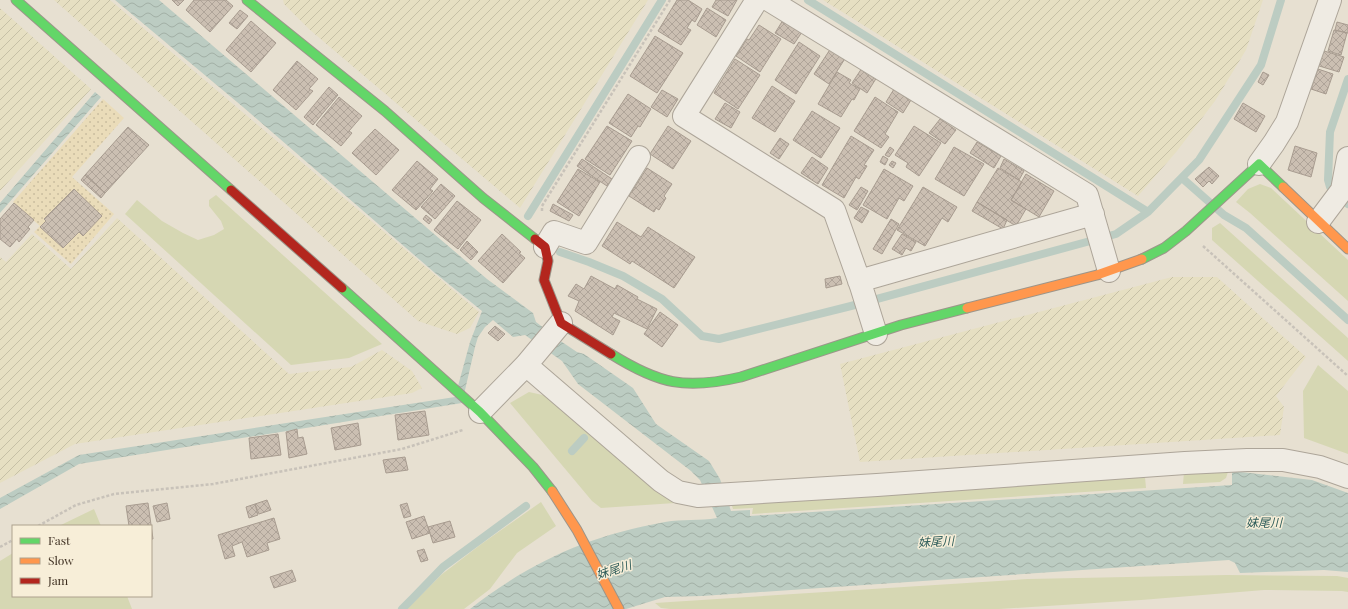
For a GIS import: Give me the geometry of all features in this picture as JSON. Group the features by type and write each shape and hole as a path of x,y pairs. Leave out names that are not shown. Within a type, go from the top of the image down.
{"street":[{"path":"16,0 398,337 480,412 533,467 556,497 577,530 619,609"},
{"path":"248,0 385,110 461,179 536,241 548,261 544,280 545,343 661,481 678,492 698,496 1247,460 1283,460 1320,467 1348,477"},
{"path":"757,0 684,116 834,210 873,324"},
{"path":"769,0 1087,196 1107,261"},
{"path":"1107,261 1139,261 1164,248 1210,210 1259,164 1274,143 1286,122 1330,0"},
{"path":"536,241 554,232 586,243 639,157"},
{"path":"1318,222 1337,196 1348,158"},
{"path":"1259,164 1348,249"},
{"path":"860,283 1094,217"},
{"path":"545,343 624,362 651,376 673,382 696,384 719,382 748,375 873,324 901,325 1097,275 1107,261"},
{"path":"480,412 545,343"}],"path":[{"path":"536,241 542,206 670,0"},
{"path":"1186,231 1348,376"},
{"path":"40,525 76,505 114,494 213,484 402,449 462,430 471,423 480,412"},
{"path":"0,547 12,541"}],"shaded area":[{"path":"54,0 110,0 479,312 470,328 457,334 418,321"},
{"path":"283,0 648,0 520,208 310,30 284,4"},
{"path":"823,0 1263,0 1246,50 1215,101 1177,151 1138,196"},
{"path":"0,8 91,89 0,191"},
{"path":"117,218 289,374 351,367 382,350 412,371 422,388 412,393 75,444 0,483 0,257 6,262 32,234 71,269"},
{"path":"1172,277 1217,277 1306,357 1276,396 1284,407 1280,435 860,462 840,364"}],"green space":[{"path":"1260,184 1271,188 1348,260 1348,301 1236,202 1248,189"},
{"path":"216,195 382,344 349,358 291,365 125,214 137,200 162,221 198,240 214,235 224,229 221,221 209,206 209,200"},
{"path":"1220,223 1348,338 1348,361 1212,240 1212,228"},
{"path":"1318,365 1348,391 1348,454 1304,438 1303,391"},
{"path":"529,392 547,396 675,503 601,508 592,501 510,403"},
{"path":"1223,469 1228,472 1226,478 1220,482 1183,484 1184,472"},
{"path":"1145,477 1146,488 752,514 753,508 733,509 731,503"},
{"path":"541,502 556,526 517,553 490,589 464,609 407,609 441,575 480,545"},
{"path":"94,509 101,525 61,525"},
{"path":"12,554 12,597 127,597 132,609 0,609 0,561"},
{"path":"1227,575 1337,576 1348,578 1348,592 1264,590 999,609 670,609 661,608 655,603 1028,579"}],"sand":[{"path":"103,99 124,118 72,177 114,214 71,264 34,232 40,226 13,202"}],"water":[{"name":"妹尾川","path":"115,0 159,0 487,279 533,313 536,322 562,342 577,352 584,354 633,388 656,424 709,461 720,479 731,511 750,510 750,516 1232,485 1232,471 1312,480 1348,493 1348,572 1324,570 1240,573 1235,563 1229,560 702,596 665,597 626,609 470,609 516,577 539,564 586,543 637,528 665,522 717,518 700,480 691,471 578,384 562,361 525,335 513,337 493,320 485,327 478,337 462,403 79,464 0,509 0,498 79,455 455,397 470,342 482,311 435,273 243,107"},
{"path":"95,92 101,97 0,213 0,203"}],"building":[{"path":"172,0 184,0 178,6"},
{"path":"194,0 226,0 233,6 210,32 186,10"},
{"path":"677,0 688,0 702,9 695,22 692,20 687,28 691,30 681,45 658,31"},
{"path":"716,0 737,0 728,16 712,7"},
{"path":"707,8 726,20 716,37 697,25"},
{"path":"240,10 248,16 237,29 229,23"},
{"path":"783,20 802,32 794,44 775,33"},
{"path":"251,21 276,43 251,72 226,50"},
{"path":"1337,22 1348,25 1348,33 1335,30"},
{"path":"759,25 781,39 760,72 736,56 747,39 749,40"},
{"path":"1334,30 1347,33 1341,55 1328,51"},
{"path":"655,36 683,53 657,93 630,76"},
{"path":"799,42 820,56 796,94 775,80"},
{"path":"831,48 846,57 829,84 814,74"},
{"path":"1321,50 1344,57 1339,72 1316,65"},
{"path":"735,59 760,75 738,109 714,93"},
{"path":"297,61 318,79 309,89 313,91 296,110 273,90"},
{"path":"862,68 877,77 867,93 852,83"},
{"path":"1318,69 1333,74 1326,94 1311,89"},
{"path":"837,72 851,80 849,83 860,89 854,100 852,99 841,117 818,104"},
{"path":"1263,72 1269,75 1263,85 1258,82"},
{"path":"772,86 795,101 775,132 752,118"},
{"path":"329,87 338,95 313,125 304,117"},
{"path":"894,89 911,100 903,113 886,102"},
{"path":"662,90 678,99 667,117 651,107"},
{"path":"628,94 651,109 640,127 638,126 631,137 609,123"},
{"path":"339,97 362,116 349,131 352,133 341,146 316,125"},
{"path":"875,97 898,112 885,134 889,137 881,148 854,131"},
{"path":"725,103 740,112 731,128 715,119"},
{"path":"1243,103 1265,116 1256,132 1234,119"},
{"path":"812,111 840,128 821,158 793,140"},
{"path":"940,119 956,130 945,144 929,133"},
{"path":"607,126 632,141 610,175 585,159"},
{"path":"668,126 691,141 673,169 650,154"},
{"path":"914,126 941,143 919,176 906,167 908,163 895,155"},
{"path":"128,127 149,145 105,193 85,175"},
{"path":"375,129 399,150 376,175 352,153"},
{"path":"851,136 874,150 864,165 867,166 859,179 856,177 844,198 822,185"},
{"path":"780,138 789,144 779,159 770,153"},
{"path":"977,142 1001,156 994,168 970,153"},
{"path":"1295,146 1317,153 1311,177 1288,170"},
{"path":"890,147 894,150 889,157 885,155"},
{"path":"954,147 984,164 964,196 935,179"},
{"path":"883,156 888,159 885,165 880,162"},
{"path":"812,157 828,168 818,184 801,173"},
{"path":"582,159 612,179 607,186 577,166"},
{"path":"1004,159 1024,171 1019,180 1000,168"},
{"path":"417,161 438,179 430,189 433,191 416,210 392,190"},
{"path":"892,161 896,163 893,168 889,165"},
{"path":"1209,167 1219,176 1212,184 1209,181 1203,187 1195,179"},
{"path":"647,168 672,184 664,196 666,198 659,210 656,208 654,212 629,196"},
{"path":"998,168 1022,182 1011,200 1026,209 1016,226 977,202"},
{"path":"578,169 600,182 579,216 557,202"},
{"path":"884,169 913,186 904,201 899,198 887,219 863,205"},
{"path":"1026,174 1054,191 1039,217 1011,200"},
{"path":"85,175 105,193 101,198 81,180"},
{"path":"441,184 455,196 435,219 421,207"},
{"path":"861,187 868,191 857,210 849,205"},
{"path":"923,187 957,207 948,222 942,218 925,246 897,230"},
{"path":"74,189 102,216 83,236 79,232 63,248 40,227 46,221 44,219"},
{"path":"457,201 481,220 458,249 434,230"},
{"path":"977,202 1007,220 1003,229 972,211"},
{"path":"14,203 34,220 28,227 30,229 19,242 17,239 10,247 0,239 0,219"},
{"path":"553,204 573,215 569,221 550,211"},
{"path":"861,207 869,211 862,223 854,218"},
{"path":"426,215 432,220 429,224 423,219"},
{"path":"891,219 899,224 882,254 873,249"},
{"path":"617,222 641,237 648,227 695,257 674,288 632,261 630,264 602,246"},
{"path":"502,234 521,252 519,253 525,258 503,283 478,261"},
{"path":"902,234 916,242 911,251 906,248 902,255 892,249"},
{"path":"467,241 478,252 471,260 460,250"},
{"path":"591,276 615,289 617,285 638,297 637,299 657,309 647,329 614,313 612,317 620,321 613,335 575,311 579,301 568,296 576,284 584,289"},
{"path":"840,276 842,284 826,288 825,279"},
{"path":"660,312 678,325 662,347 644,334"},
{"path":"495,326 505,334 498,341 488,333"},
{"path":"425,411 429,435 398,440 395,415"},
{"path":"358,423 361,445 335,450 331,428"},
{"path":"297,429 298,438 303,437 307,454 289,458 286,432"},
{"path":"278,434 281,455 251,459 249,438"},
{"path":"405,457 408,470 386,473 383,460"},
{"path":"267,500 271,510 259,514 255,504"},
{"path":"148,503 151,525 129,525 126,506"},
{"path":"167,503 170,519 157,522 153,506"},
{"path":"407,503 411,516 404,518 400,505"},
{"path":"255,504 258,515 249,518 246,507"},
{"path":"424,516 430,533 412,539 406,522"},
{"path":"274,518 280,539 267,543 269,550 247,557 242,542 232,546 235,556 225,559 218,535"},
{"path":"450,521 455,537 433,543 428,527"},
{"path":"424,549 428,560 421,562 417,551"},
{"path":"292,570 296,581 274,588 270,577"}],"waterway":[{"path":"528,216 662,0"},
{"path":"808,0 1148,212"},
{"path":"560,252 623,276 662,299 702,336 719,339 851,306 1116,234 1148,212 1199,160 1261,65 1281,0"},
{"path":"1348,79 1330,132 1328,180 1330,187 1348,204"},
{"path":"1182,178 1224,215 1246,228 1348,320"},
{"path":"572,451 584,438"},
{"path":"402,609 443,567 526,506"}],"traffic: fast":[{"path":"16,0 231,190"},
{"path":"247,0 385,111 483,198 535,239"},
{"path":"1142,259 1164,248 1186,231 1259,164 1283,187"},
{"path":"342,288 480,412 533,467 552,491"},
{"path":"611,354 644,372 673,382 704,383 721,381 741,377 901,325 967,308"}],"traffic: slow":[{"path":"1283,187 1348,249"},
{"path":"967,308 1097,275 1142,259"},
{"path":"552,491 577,530 619,609"}],"traffic: jam":[{"path":"231,190 342,288"},
{"path":"535,239 545,247 548,261 544,280 561,323 611,354"}]}
